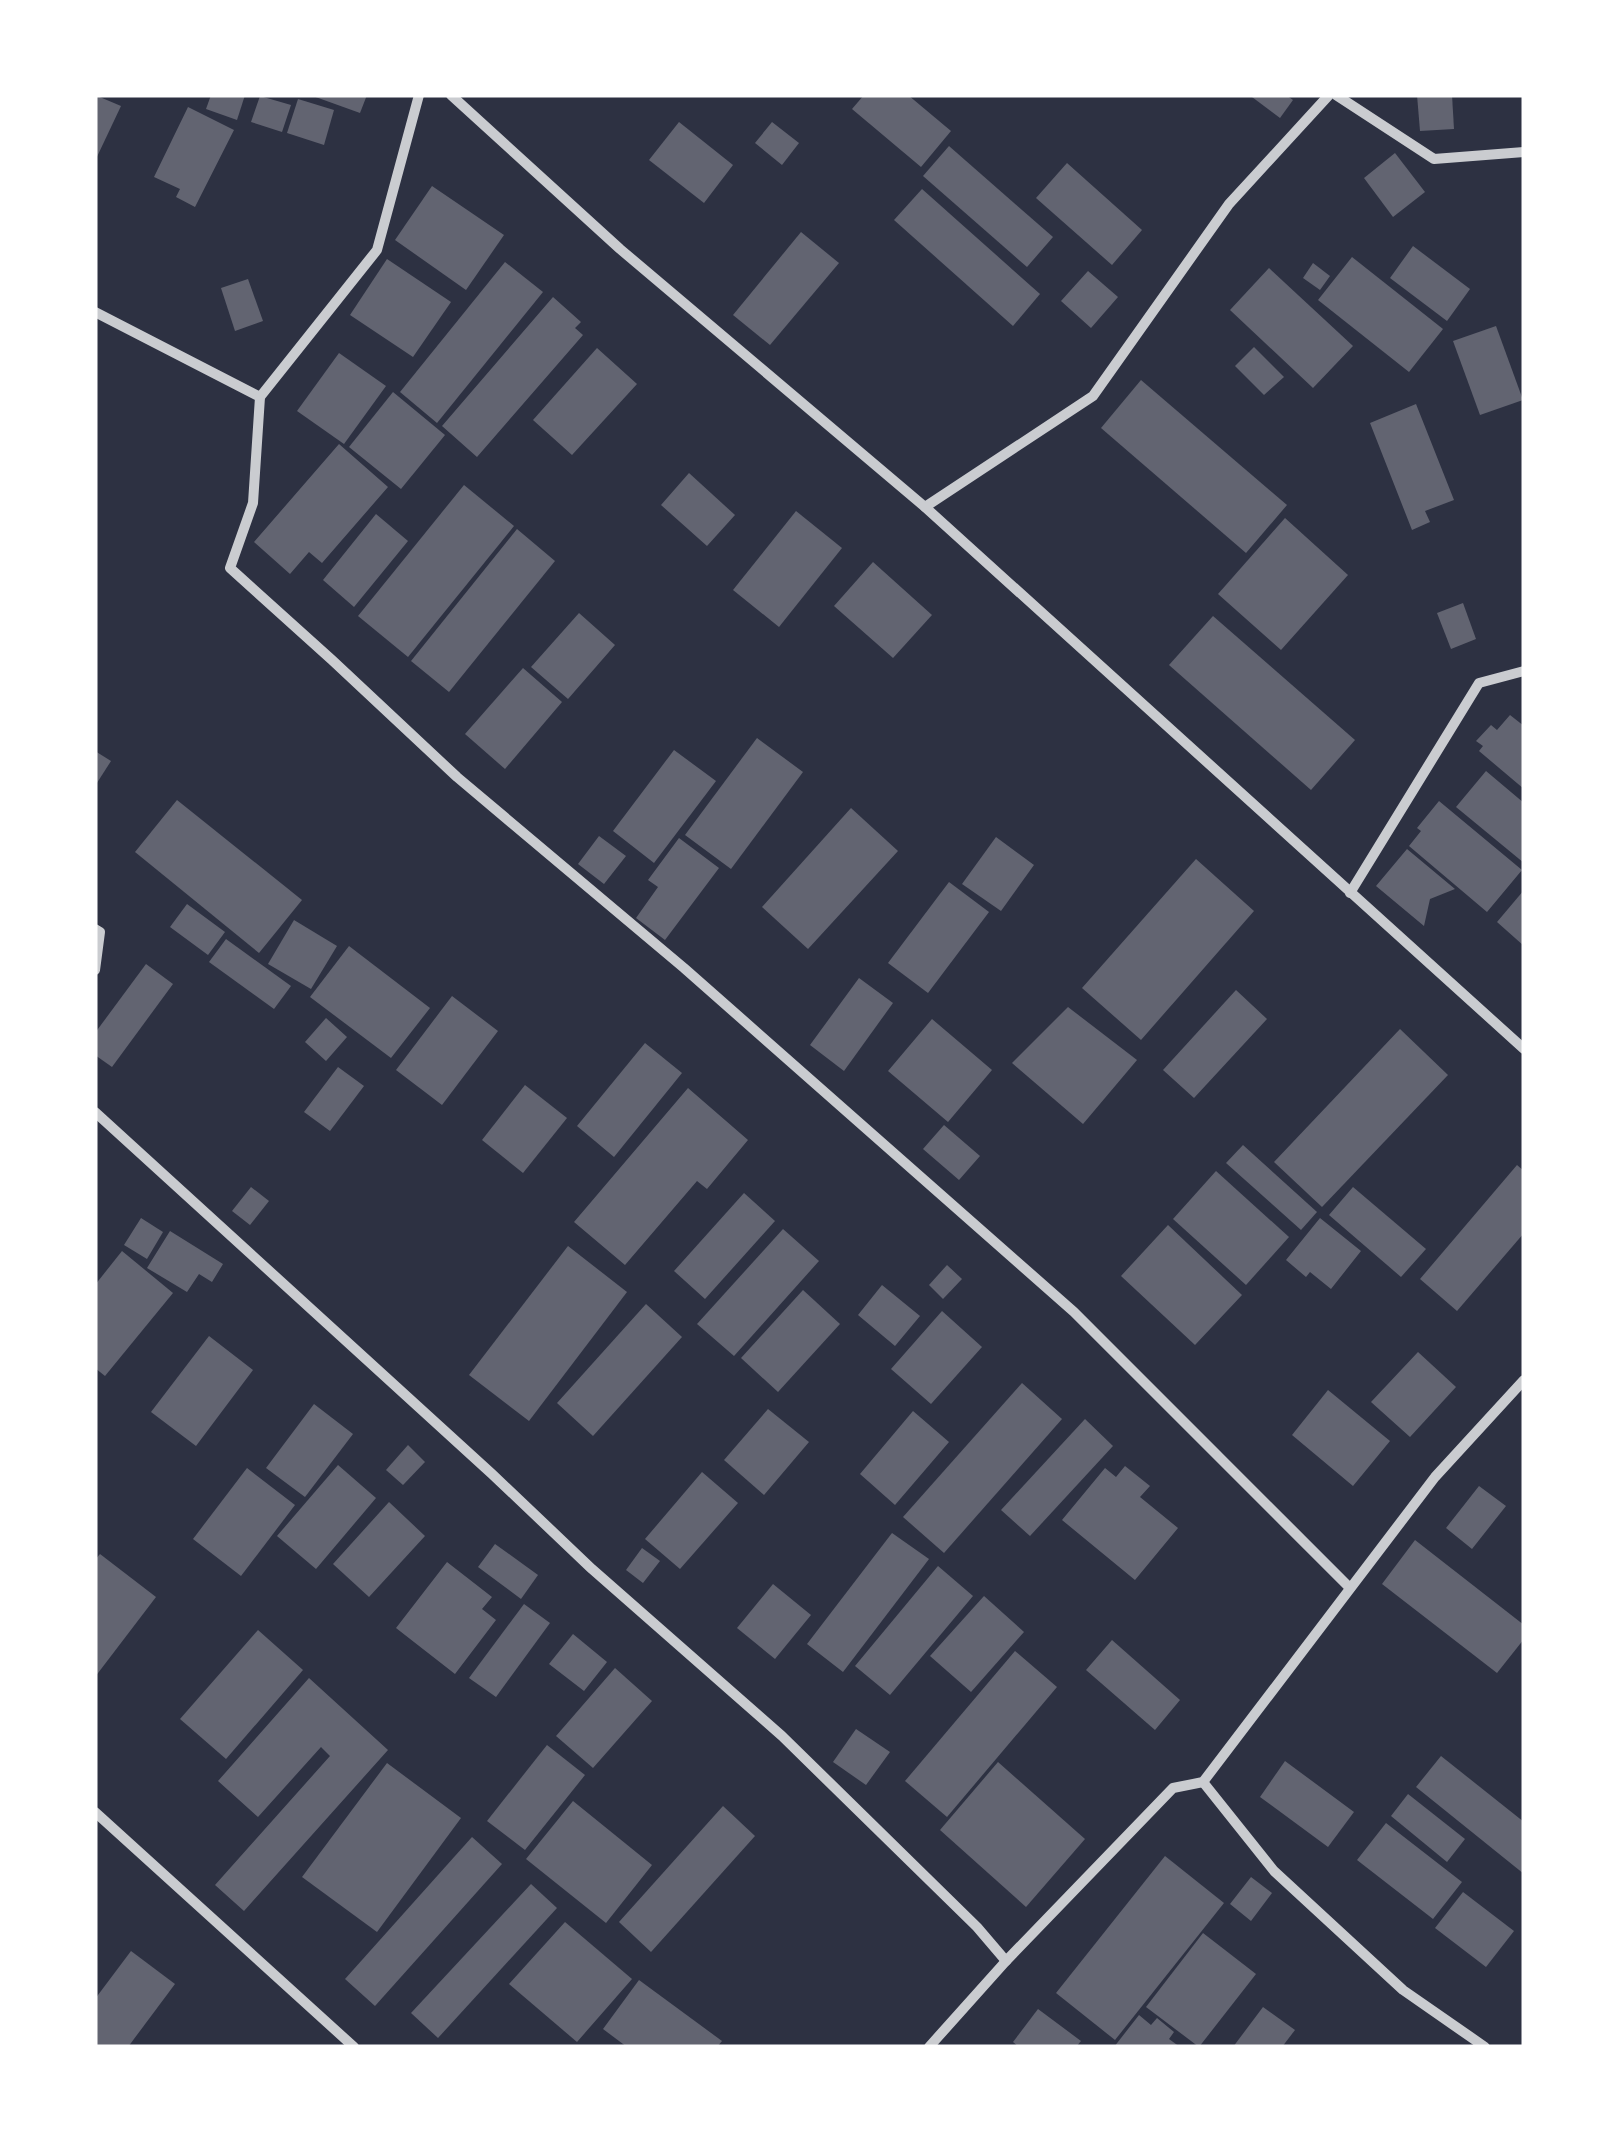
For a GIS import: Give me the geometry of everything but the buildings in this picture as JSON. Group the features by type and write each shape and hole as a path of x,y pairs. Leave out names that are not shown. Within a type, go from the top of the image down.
{"street":[{"path":"419,95 377,250 260,397 254,503 230,568 457,778 684,968 1074,1312 1350,1588"},
{"path":"451,95 620,249 926,508 1524,1049"},
{"path":"926,508 1092,396 1229,204 1333,95 1434,159 1524,152"},
{"path":"95,312 260,397"},
{"path":"1350,893 1479,683 1524,671"},
{"path":"95,928 100,932 95,970"},
{"path":"95,1112 592,1569 782,1736 977,1927 1006,1962"},
{"path":"928,2047 1172,1788 1203,1782 1435,1477 1524,1380"},
{"path":"1203,1782 1274,1870 1403,1990 1486,2047"},
{"path":"95,1812 354,2047"}]}
